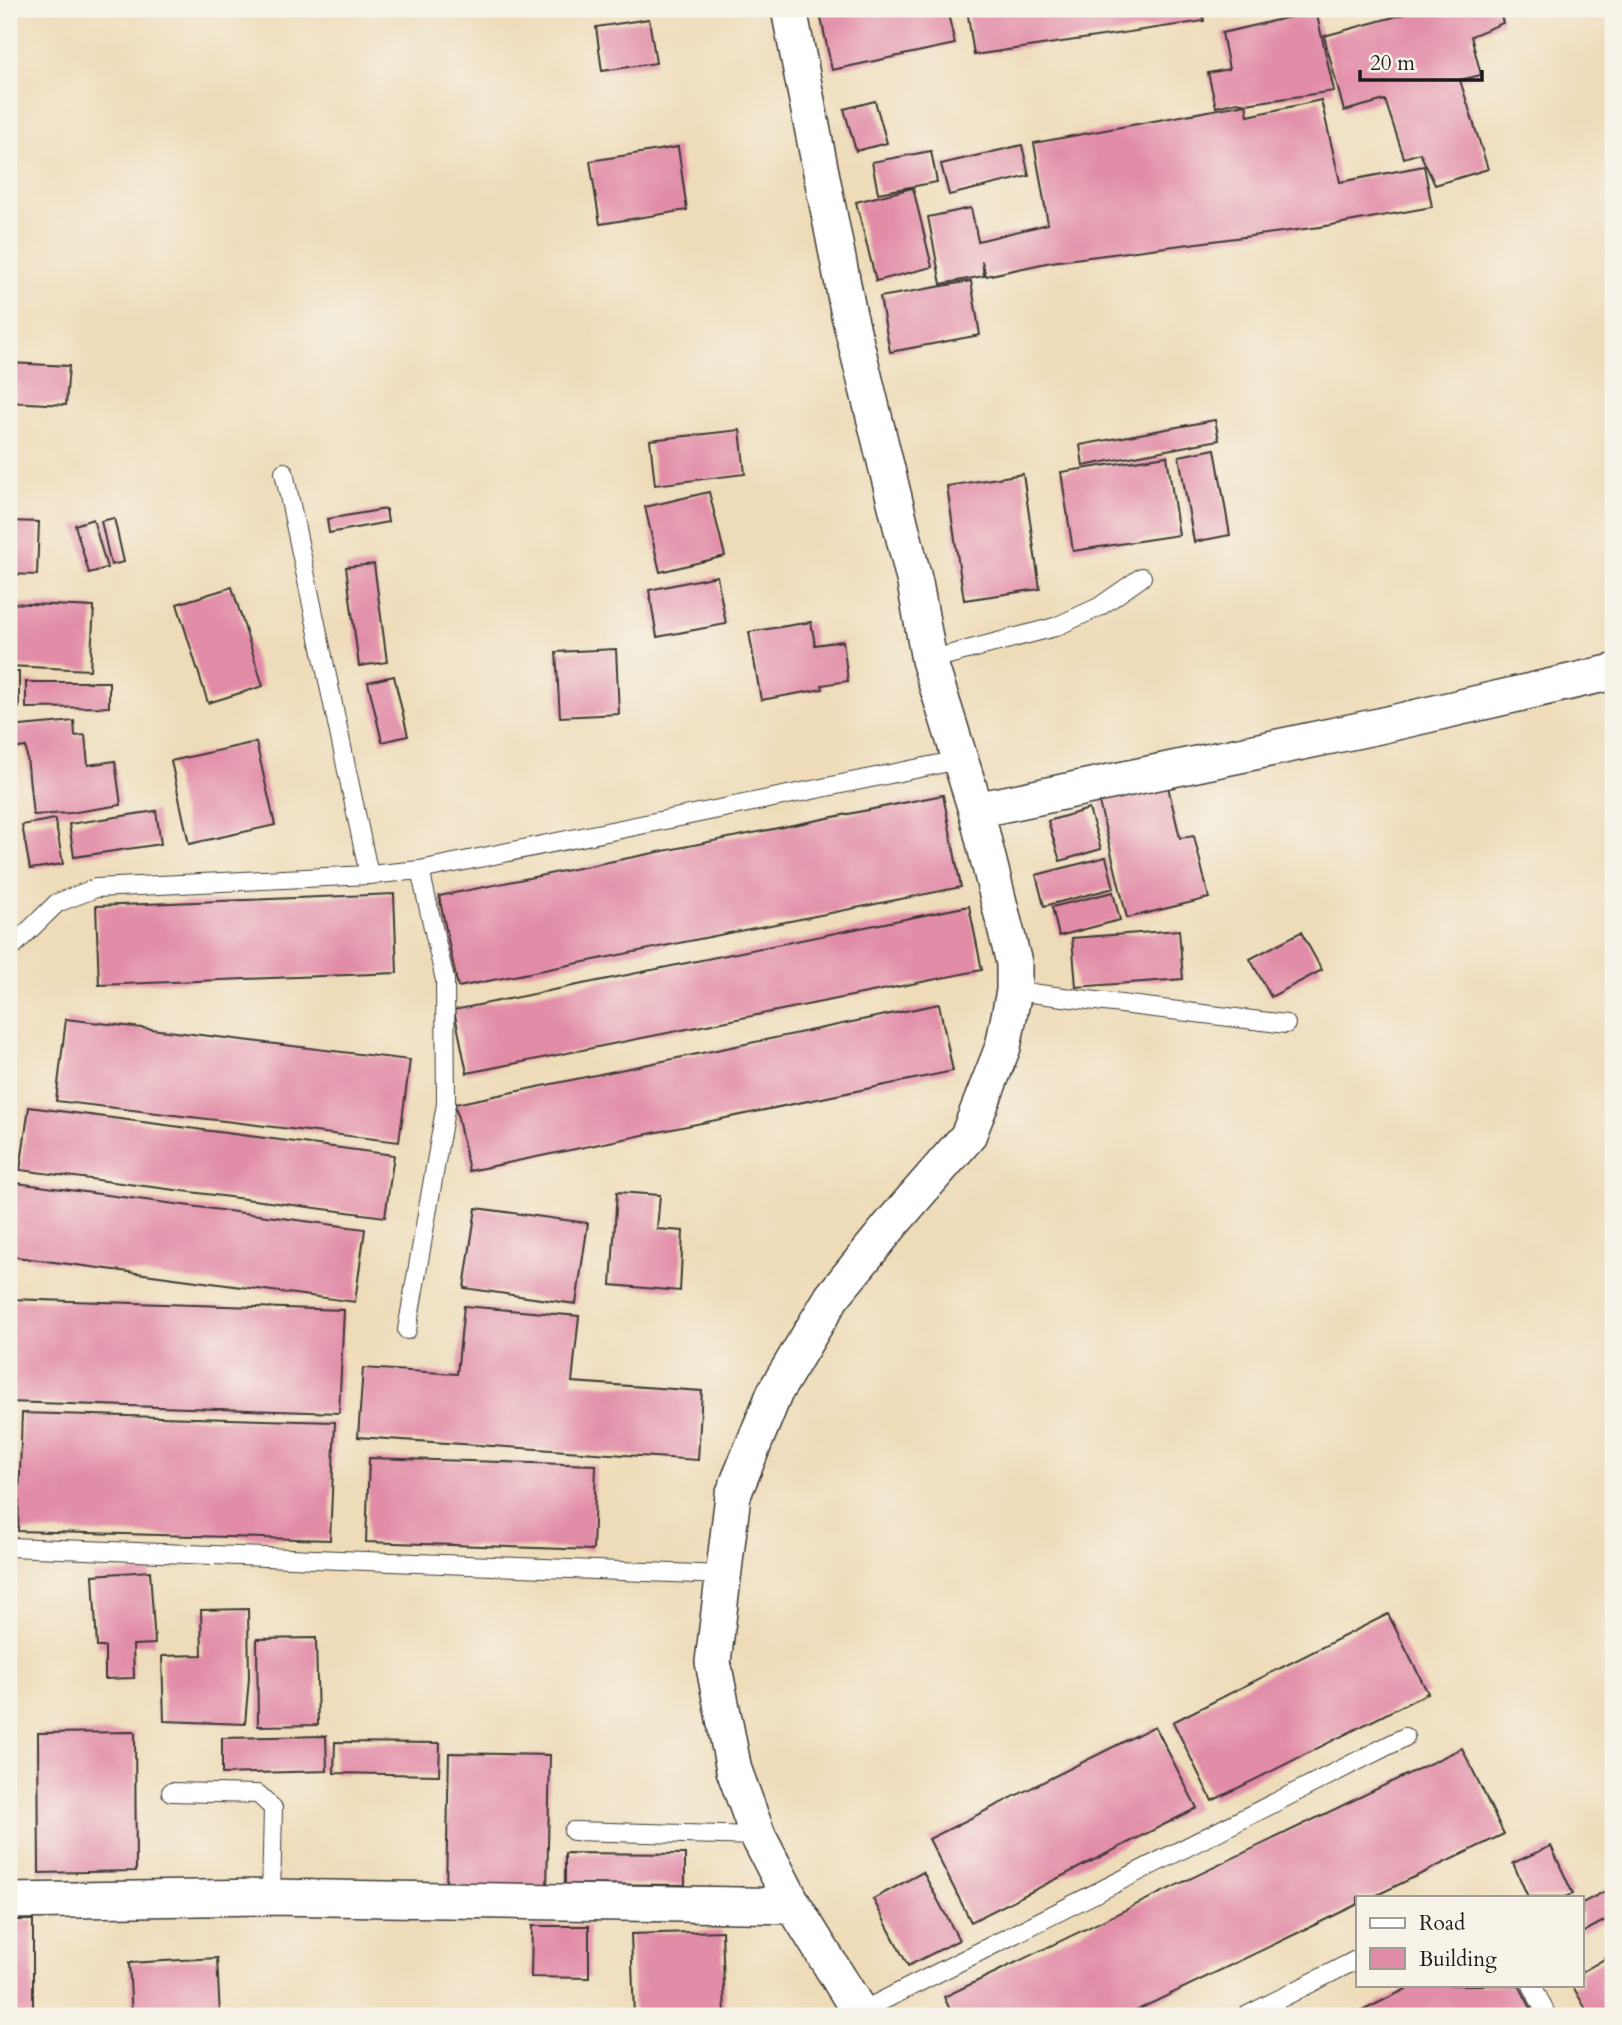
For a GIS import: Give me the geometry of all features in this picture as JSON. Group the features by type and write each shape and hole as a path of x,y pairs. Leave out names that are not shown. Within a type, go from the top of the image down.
{"street":[{"path":"789,9 849,314 915,583 929,660 976,810 1014,963 1014,991 1003,1047 968,1136 832,1297 775,1392 733,1495 713,1662 734,1770 758,1836 794,1906 861,2014"},
{"path":"976,810 1379,726 1613,672"},
{"path":"9,1901 271,1898 794,1906"}],"lane":[{"path":"284,472 369,875"},
{"path":"929,660 1055,627 1099,607 1142,576"},
{"path":"9,950 57,903 96,888 369,875 420,870 959,760"},
{"path":"407,1330 446,1104 445,980 420,870"},
{"path":"1014,991 1286,1024"},
{"path":"9,1548 723,1575"},
{"path":"861,2014 1405,1737"},
{"path":"171,1793 258,1794 273,1808 271,1898"},
{"path":"573,1830 758,1836"},
{"path":"1246,2016 1356,1960"},
{"path":"1533,1986 1548,2016"}],"building":[{"path":"819,9 947,9 955,44 832,70"},
{"path":"967,9 1202,9 1204,21 974,55"},
{"path":"1423,9 1499,9 1503,23 1471,36 1481,75 1460,80 1488,169 1435,185 1420,153 1404,158 1385,100 1344,111 1324,36"},
{"path":"1316,11 1334,91 1246,104 1237,102 1216,107 1208,73 1229,69 1222,33"},
{"path":"649,19 656,63 602,71 596,27"},
{"path":"1321,100 1340,182 1424,166 1432,207 1320,227 1051,262 986,276 982,261 984,276 941,284 928,217 971,208 978,241 1048,224 1034,143 1246,104 1248,116"},
{"path":"875,101 887,143 856,151 844,109"},
{"path":"1022,145 1029,176 949,195 941,164"},
{"path":"678,147 687,210 600,224 590,161"},
{"path":"931,151 937,182 878,193 872,162"},
{"path":"913,188 932,267 876,281 856,202"},
{"path":"971,281 980,335 890,352 880,297"},
{"path":"9,363 69,366 66,405 9,402"},
{"path":"1215,420 1219,440 1083,466 1080,445"},
{"path":"740,430 745,474 655,485 650,440"},
{"path":"1215,449 1230,535 1194,542 1179,456"},
{"path":"1167,456 1179,535 1073,551 1061,472"},
{"path":"1023,474 1040,589 964,600 947,486"},
{"path":"709,492 725,556 660,572 645,507"},
{"path":"386,509 388,522 329,533 327,519"},
{"path":"114,518 124,562 111,565 101,521"},
{"path":"93,519 107,568 89,573 75,525"},
{"path":"9,521 39,522 37,575 9,574"},
{"path":"374,564 387,662 359,666 346,567"},
{"path":"717,576 726,624 657,637 649,590"},
{"path":"232,587 263,686 208,703 177,604"},
{"path":"9,603 94,607 90,670 9,666"},
{"path":"811,622 815,645 843,641 848,681 822,685 823,689 761,700 749,632"},
{"path":"616,649 619,714 560,717 556,652"},
{"path":"9,672 19,672 19,708 9,708"},
{"path":"394,676 408,736 382,742 368,682"},
{"path":"26,682 109,682 109,707 26,708"},
{"path":"74,721 75,736 85,735 88,765 115,761 121,805 70,813 33,815 26,747 12,749 10,727"},
{"path":"256,742 275,825 189,844 171,761"},
{"path":"1166,778 1180,838 1194,836 1209,898 1127,918 1097,794"},
{"path":"943,795 961,887 458,987 439,896"},
{"path":"1089,809 1101,849 1060,861 1048,821"},
{"path":"156,811 161,844 74,857 69,824"},
{"path":"55,819 63,864 30,869 22,825"},
{"path":"1106,857 1114,888 1044,906 1036,875"},
{"path":"1113,892 1120,920 1059,936 1052,907"},
{"path":"394,894 397,973 99,985 96,906"},
{"path":"969,906 982,970 467,1073 454,1010"},
{"path":"1179,930 1183,979 1076,987 1072,938"},
{"path":"1301,932 1322,970 1271,997 1250,959"},
{"path":"939,1004 953,1071 469,1171 455,1104"},
{"path":"66,1019 410,1060 399,1142 56,1101"},
{"path":"29,1107 394,1155 385,1217 20,1170"},
{"path":"9,1182 365,1229 355,1302 9,1256"},
{"path":"617,1192 660,1195 657,1229 683,1231 680,1291 611,1285"},
{"path":"476,1208 588,1223 576,1304 464,1288"},
{"path":"9,1299 344,1310 339,1413 9,1402"},
{"path":"464,1306 579,1316 572,1382 702,1391 698,1460 358,1437 363,1368 457,1374"},
{"path":"22,1413 335,1422 330,1540 18,1531"},
{"path":"369,1458 596,1465 593,1550 366,1542"},
{"path":"150,1571 155,1644 133,1645 134,1678 105,1679 105,1647 97,1647 93,1575"},
{"path":"248,1609 249,1678 245,1724 164,1721 162,1656 202,1655 201,1610"},
{"path":"1388,1614 1428,1693 1212,1801 1173,1722"},
{"path":"316,1638 318,1725 258,1726 257,1639"},
{"path":"1155,1726 1197,1808 971,1922 929,1839"},
{"path":"135,1732 136,1871 39,1873 38,1733"},
{"path":"326,1736 327,1771 222,1774 222,1738"},
{"path":"335,1742 440,1743 439,1775 334,1773"},
{"path":"1462,1748 1504,1834 1375,1896 1356,1896 1356,1905 1125,2016 953,2016 944,1997"},
{"path":"449,1753 550,1755 547,1888 446,1887"},
{"path":"1551,1846 1573,1894 1528,1896 1513,1863"},
{"path":"565,1853 685,1854 685,1885 565,1884"},
{"path":"923,1872 959,1940 908,1966 873,1899"},
{"path":"1613,1887 1613,1916 1584,1932 1584,1902"},
{"path":"9,1920 33,1920 33,2016 9,2016"},
{"path":"532,1926 589,1926 589,1978 531,1977"},
{"path":"722,1931 725,2016 634,2016 631,1934"},
{"path":"1613,1954 1613,2016 1590,2016 1573,1986 1584,1986 1584,1971"},
{"path":"217,1958 220,2016 132,2016 129,1963"},
{"path":"1412,1986 1520,1986 1535,2016 1352,2016"}]}
